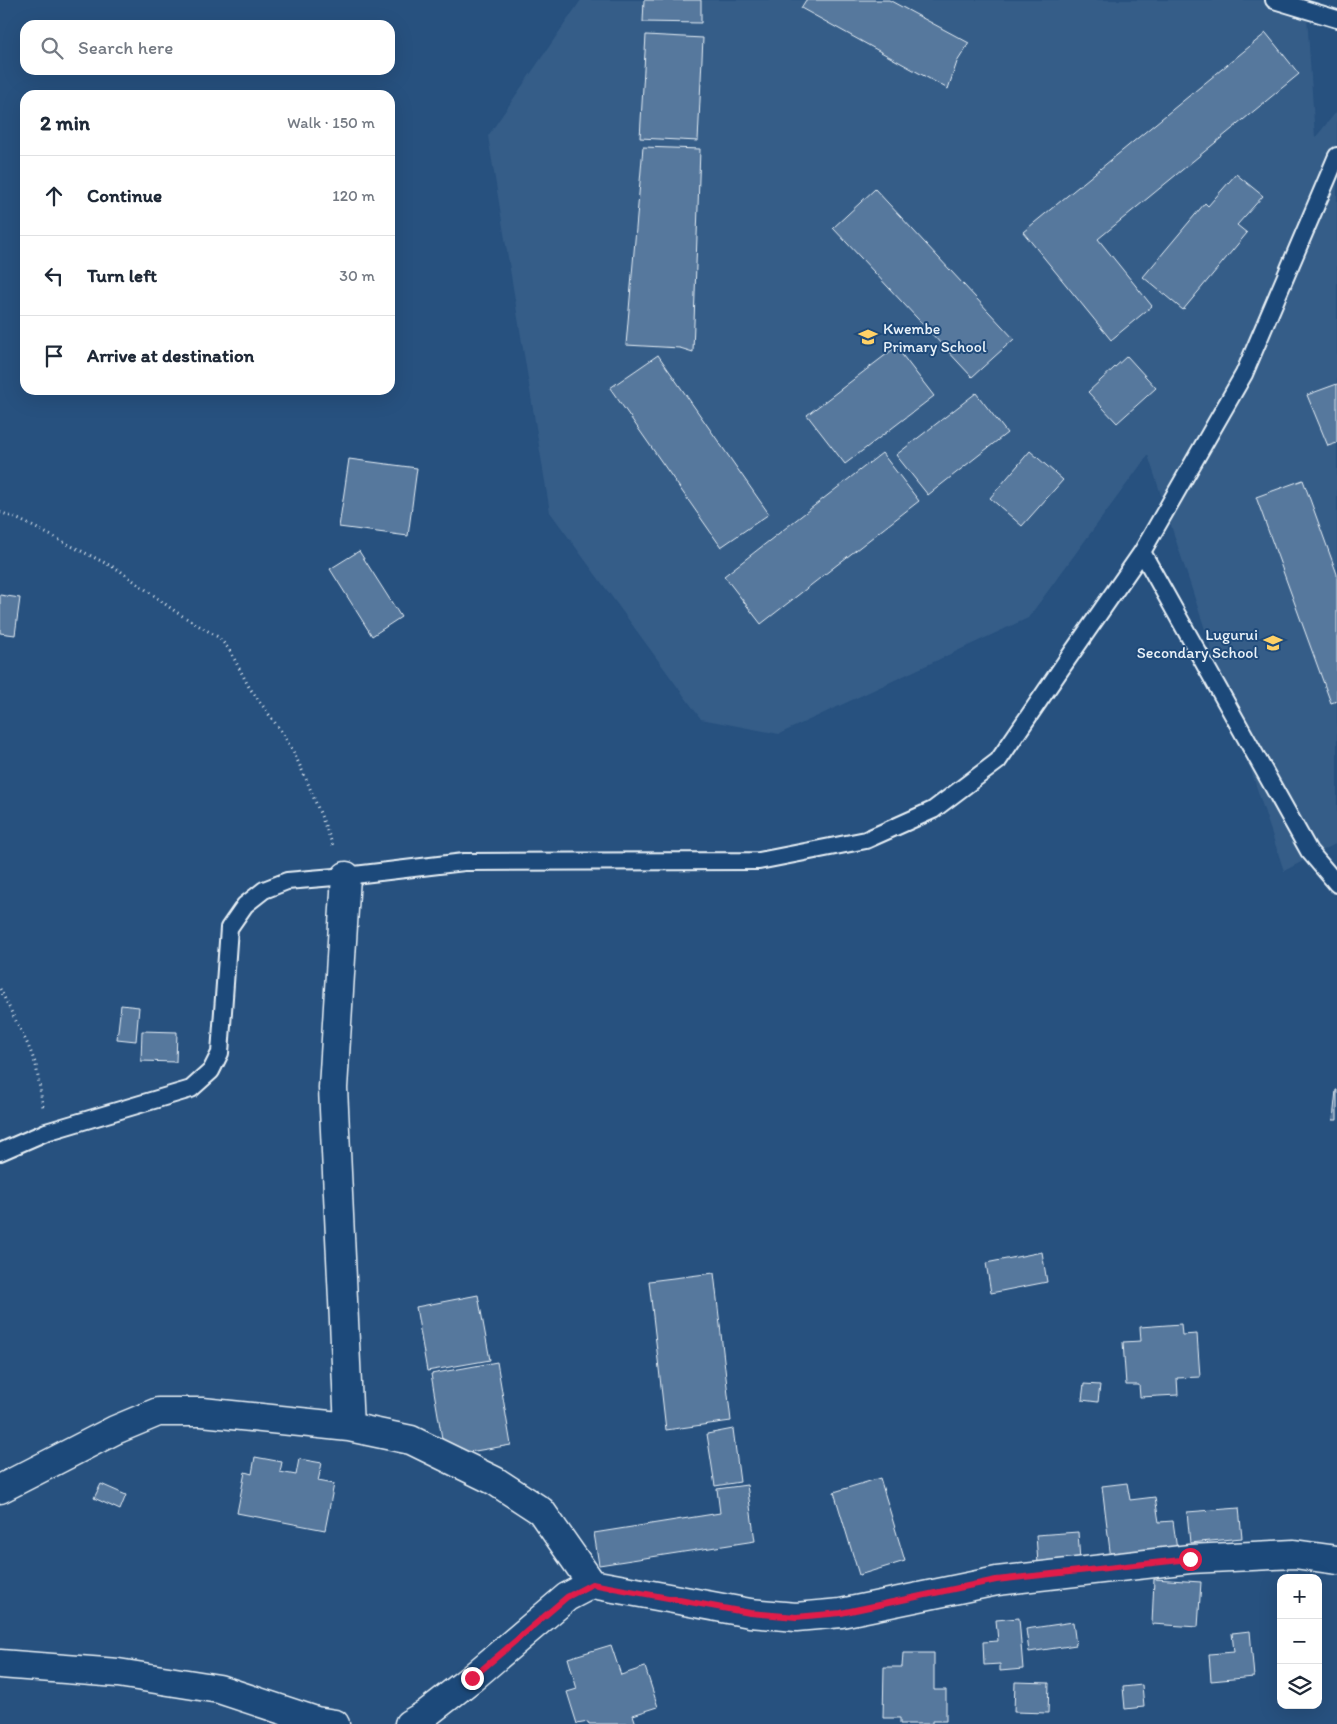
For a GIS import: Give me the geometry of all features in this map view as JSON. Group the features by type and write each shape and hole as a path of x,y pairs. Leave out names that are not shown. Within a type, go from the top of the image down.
{"street":[{"path":"346,876 333,1088 350,1427"},
{"path":"0,1489 115,1430 158,1412 202,1412 350,1427 411,1440 495,1481 541,1511 592,1584"},
{"path":"419,1721 567,1597 592,1584 750,1613 796,1617 841,1613 996,1580 1180,1560 1294,1554 1337,1560"},
{"path":"0,1664 118,1673 219,1689 316,1721 335,1724"}],"lane":[{"path":"1274,0 1337,19"},
{"path":"0,1152 46,1132 191,1089 211,1072 220,1053 229,928 245,905 264,890 287,881 464,862 759,862 866,840 933,810 998,761 1142,552 1244,374 1337,156"},
{"path":"1142,552 1309,851 1337,884"}],"path":[{"path":"0,512 20,520 120,570 176,612 218,637 229,648 249,687 293,751 346,876"},
{"path":"0,989 36,1065 46,1132"}],"shaded area":[{"name":"Kwembe Primary School","path":"581,0 1306,0 1315,138 1337,111 1337,843 1284,871 1148,455 1028,618 779,734 701,719 550,512 488,136"}],"building":[{"path":"644,0 701,0 701,23 643,22"},
{"path":"806,0 889,0 969,43 957,62 948,89 801,8"},
{"path":"1266,33 1299,74 1098,239 1152,306 1111,340 1023,232"},
{"path":"646,35 703,38 698,141 640,138"},
{"path":"643,147 700,149 693,352 680,348 626,345"},
{"path":"1236,174 1263,196 1237,225 1247,233 1183,310 1143,277 1205,203 1208,206"},
{"path":"875,189 1014,339 972,377 833,228"},
{"path":"896,347 934,396 845,464 807,415"},
{"path":"658,355 769,514 721,547 610,388"},
{"path":"1127,356 1156,388 1117,423 1088,392"},
{"path":"1337,384 1337,443 1328,446 1307,395"},
{"path":"976,393 1007,433 928,495 896,455"},
{"path":"1030,451 1063,480 1022,526 990,498"},
{"path":"882,453 919,501 761,624 724,576"},
{"path":"349,459 417,468 408,536 339,527"},
{"path":"1303,480 1337,574 1337,701 1331,703 1256,497"},
{"path":"359,551 401,617 372,636 330,569"},
{"path":"0,595 20,598 15,635 0,633"},
{"path":"121,1005 139,1007 136,1041 117,1039"},
{"path":"142,1031 177,1032 176,1062 141,1061"},
{"path":"1336,1090 1337,1120 1333,1120"},
{"path":"1042,1252 1047,1282 991,1293 986,1263"},
{"path":"714,1273 731,1421 666,1430 649,1281"},
{"path":"478,1295 490,1360 427,1371 416,1307"},
{"path":"1181,1324 1182,1335 1197,1334 1200,1377 1177,1378 1178,1395 1140,1397 1139,1385 1126,1385 1123,1342 1141,1341 1140,1327"},
{"path":"497,1362 511,1445 445,1456 431,1374"},
{"path":"1084,1384 1100,1385 1098,1402 1082,1400"},
{"path":"733,1429 740,1482 715,1486 707,1434"},
{"path":"255,1457 282,1462 280,1472 296,1475 299,1459 322,1463 318,1481 334,1484 325,1530 237,1513 245,1472 252,1474"},
{"path":"880,1478 905,1561 859,1575 834,1492"},
{"path":"1127,1483 1130,1500 1155,1497 1159,1522 1173,1521 1177,1550 1111,1559 1102,1486"},
{"path":"101,1484 126,1495 120,1510 94,1498"},
{"path":"747,1485 755,1541 599,1565 594,1533 720,1513 717,1489"},
{"path":"1239,1508 1242,1538 1190,1543 1187,1512"},
{"path":"1078,1532 1080,1561 1038,1564 1036,1535"},
{"path":"1154,1579 1201,1582 1198,1627 1152,1624"},
{"path":"1019,1618 1023,1669 1000,1671 1000,1664 984,1665 983,1642 998,1641 996,1620"},
{"path":"1073,1622 1076,1645 1029,1652 1026,1629"},
{"path":"1250,1631 1254,1677 1211,1681 1209,1654 1234,1652 1232,1633"},
{"path":"611,1645 621,1675 645,1667 658,1707 633,1715 636,1724 589,1724 588,1722 577,1724 567,1692 577,1689 568,1658"},
{"path":"903,1653 934,1653 934,1690 946,1690 946,1721 932,1721 932,1724 900,1724 900,1718 883,1718 884,1667 902,1667"},
{"path":"1015,1682 1049,1683 1048,1713 1014,1712"},
{"path":"1142,1685 1144,1707 1125,1709 1123,1687"}],"place":[{"name":"Kwembe Primary School","path":"868,337"},
{"name":"Lugurui Secondary School","path":"1273,643"}],"route":[{"path":"472,1678 567,1597 592,1584 750,1613 796,1617 841,1613 996,1580 1190,1559"}]}
